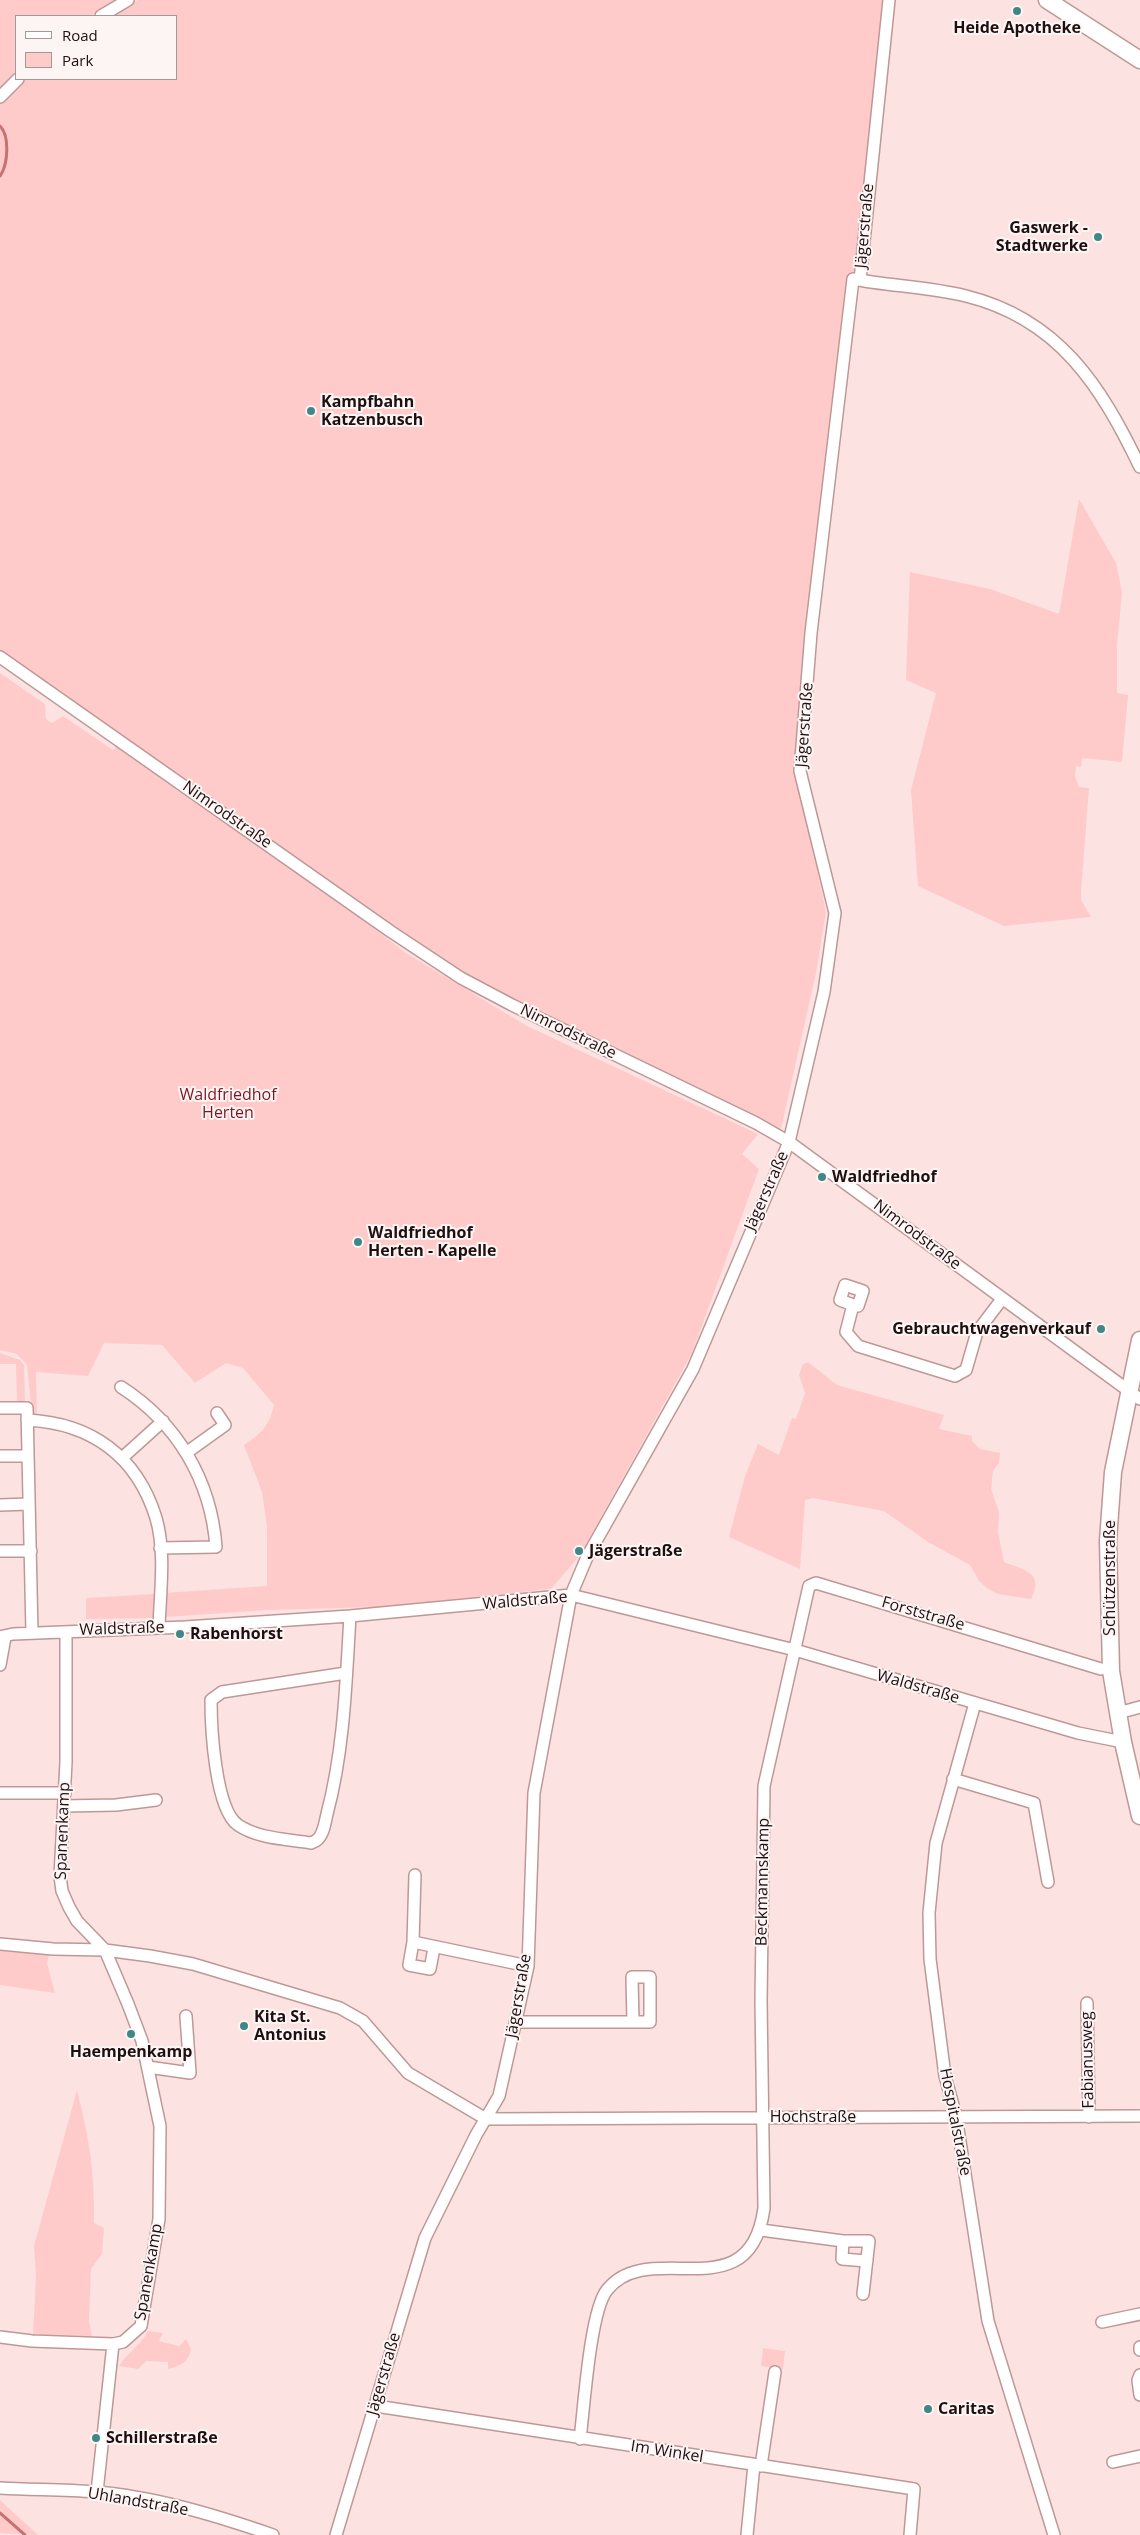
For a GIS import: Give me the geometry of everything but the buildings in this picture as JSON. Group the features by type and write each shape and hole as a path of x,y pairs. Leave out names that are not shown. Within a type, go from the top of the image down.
{"main road":[{"path":"1047,0 1140,60"},
{"name":"Schützenstraße","path":"1140,1340 1135,1396 1114,1472 1109,1513 1108,1614 1111,1671 1123,1742 1140,1816"}],"street":[{"path":"103,15 128,0"},
{"name":"Jägerstraße","path":"336,2535 425,2238 476,2135 499,2096 528,1966 534,1793 571,1595 587,1557 692,1368 789,1142 824,992 835,913 800,771 811,633 833,436 853,279 860,280 889,0"},
{"path":"0,97 17,80"},
{"path":"860,280 965,296 1012,313 1040,330 1085,372 1112,410 1140,468"},
{"name":"Nimrodstraße","path":"0,657 383,926 461,978 512,1005 756,1123 789,1142 1135,1396"},
{"path":"854,1305 846,1332 858,1346 955,1376 966,1370 977,1332 1002,1299"},
{"path":"120,1387 163,1421 195,1466 206,1494 216,1547 160,1548"},
{"path":"0,1408 27,1408 32,1633"},
{"path":"186,1453 225,1425 216,1413"},
{"path":"27,1420 60,1424 86,1433 108,1445 135,1474 145,1491 157,1519 160,1548 159,1628"},
{"path":"122,1458 163,1421"},
{"path":"0,1456 28,1456"},
{"path":"0,1505 29,1504"},
{"path":"0,1550 31,1550"},
{"name":"Forststraße","path":"795,1650 808,1586 816,1583 1101,1669"},
{"name":"Waldstraße","path":"2,1637 32,1633 159,1628 350,1616 571,1595 795,1650 1078,1733 1123,1742"},
{"path":"346,1673 222,1692 211,1700 217,1774 227,1812 236,1824 260,1835 311,1843 318,1839 323,1830 332,1795 343,1726 350,1616"},
{"name":"Spanenkamp","path":"66,1632 65,1793 60,1876 62,1891 78,1920 105,1950 132,2014 148,2067 160,2126 159,2219 141,2326 123,2342 113,2344"},
{"path":"0,1665 2,1637"},
{"name":"Beckmannskamp","path":"761,2230 764,2208 761,2001 764,1786 795,1650"},
{"name":"Hospitalstraße","path":"975,1703 936,1843 929,1913 930,1959 945,2076 956,2116 988,2321 1054,2535"},
{"path":"1118,1713 1140,1708"},
{"path":"953,1779 1034,1803 1048,1882"},
{"path":"0,1793 65,1793"},
{"path":"64,1806 116,1805 156,1800"},
{"path":"415,1875 413,1942 408,1964 430,1969 434,1948"},
{"path":"413,1942 434,1948 528,1966"},
{"path":"0,1944 53,1949 105,1950 193,1964 340,2008 363,2021 408,2073 486,2119"},
{"name":"Fabianusweg","path":"1087,2003 1089,2117"},
{"path":"148,2067 190,2073 186,2016"},
{"path":"515,2022 633,2022"},
{"name":"Hochstraße","path":"486,2119 1140,2116"},
{"path":"580,2439 596,2314 607,2290 618,2279 635,2271 720,2266 736,2260 748,2251 761,2230 844,2241 869,2241 864,2294"},
{"path":"844,2241 842,2259 867,2261"},
{"path":"1102,2322 1140,2314"},
{"path":"0,2337 32,2341 113,2344 97,2492"},
{"path":"747,2535 776,2372"},
{"path":"1140,2375 1138,2380 1140,2395"},
{"name":"Im Winkel","path":"376,2406 580,2439 914,2489 910,2535"},
{"path":"1113,2462 1140,2456"},
{"name":"Uhlandstraße","path":"0,2488 97,2492 156,2502 231,2520 272,2535"}],"green space":[{"path":"0,0 118,0 92,15 15,15 15,72 0,88"},
{"path":"138,0 886,0 860,280 853,279 796,769 826,912 816,973 780,1133 514,1006 396,927 0,651 0,104 23,80 178,80 178,15 112,15"},
{"path":"1079,499 1116,563 1122,593 1117,645 1117,693 1128,695 1122,762 1082,758 1081,767 1076,766 1075,776 1079,787 1089,788 1081,900 1091,917 1004,926 918,886 911,790 936,693 906,680 910,572 990,589 1059,614"},
{"name":"Waldfriedhof Herten","path":"0,673 45,704 46,719 52,723 63,716 113,750 118,745 294,867 406,953 527,1026 758,1134 742,1154 759,1169 692,1353 580,1555 551,1589 378,1607 268,1610 166,1617 164,1593 267,1586 267,1526 262,1492 244,1445 256,1437 267,1424 274,1405 243,1368 226,1363 195,1383 162,1345 104,1343 88,1376 36,1372 37,1417 32,1414 27,1365 17,1354 0,1350"},
{"path":"0,1353 20,1360 24,1365 25,1406 17,1405 16,1364 0,1364"},
{"path":"808,1362 837,1385 944,1415 939,1429 972,1436 972,1441 980,1449 1000,1453 999,1463 993,1471 991,1489 999,1512 998,1532 1004,1562 1025,1570 1034,1578 1035,1590 1031,1599 998,1594 987,1588 979,1581 970,1565 928,1542 884,1511 813,1498 805,1500 800,1569 729,1537 745,1476 758,1444 779,1455 792,1418 796,1419 805,1393 799,1375 803,1364"},
{"path":"155,1594 153,1618 86,1619 86,1598"},
{"path":"0,1951 49,1955 47,1963 55,1993 0,1985"},
{"path":"77,2090 90,2156 94,2223 104,2228 102,2254 91,2269 89,2321 92,2336 33,2334 36,2276 34,2246"},
{"path":"148,2331 163,2333 159,2341 179,2346 186,2339 191,2349 186,2360 180,2365 168,2369 168,2362 146,2361 138,2369 119,2366 142,2341"},
{"path":"763,2348 785,2351 783,2369 761,2366"},
{"path":"0,2500 38,2535 0,2533"}],"waterway":[{"path":"0,126 7,143 5,165 0,176"},
{"path":"0,2513 25,2535"}],"place":[{"name":"Heide Apotheke","path":"1017,11"},
{"name":"Gaswerk - Stadtwerke","path":"1098,237"},
{"name":"Kampfbahn Katzenbusch","path":"311,411"},
{"name":"Waldfriedhof","path":"822,1177"},
{"name":"Waldfriedhof Herten - Kapelle","path":"358,1242"},
{"name":"Gebrauchtwagenverkauf","path":"1101,1329"},
{"name":"Jägerstraße","path":"579,1551"},
{"name":"Rabenhorst","path":"180,1634"},
{"name":"Kita St. Antonius","path":"244,2026"},
{"name":"Haempenkamp","path":"131,2034"},
{"name":"Caritas","path":"928,2409"},
{"name":"Schillerstraße","path":"96,2438"}]}
